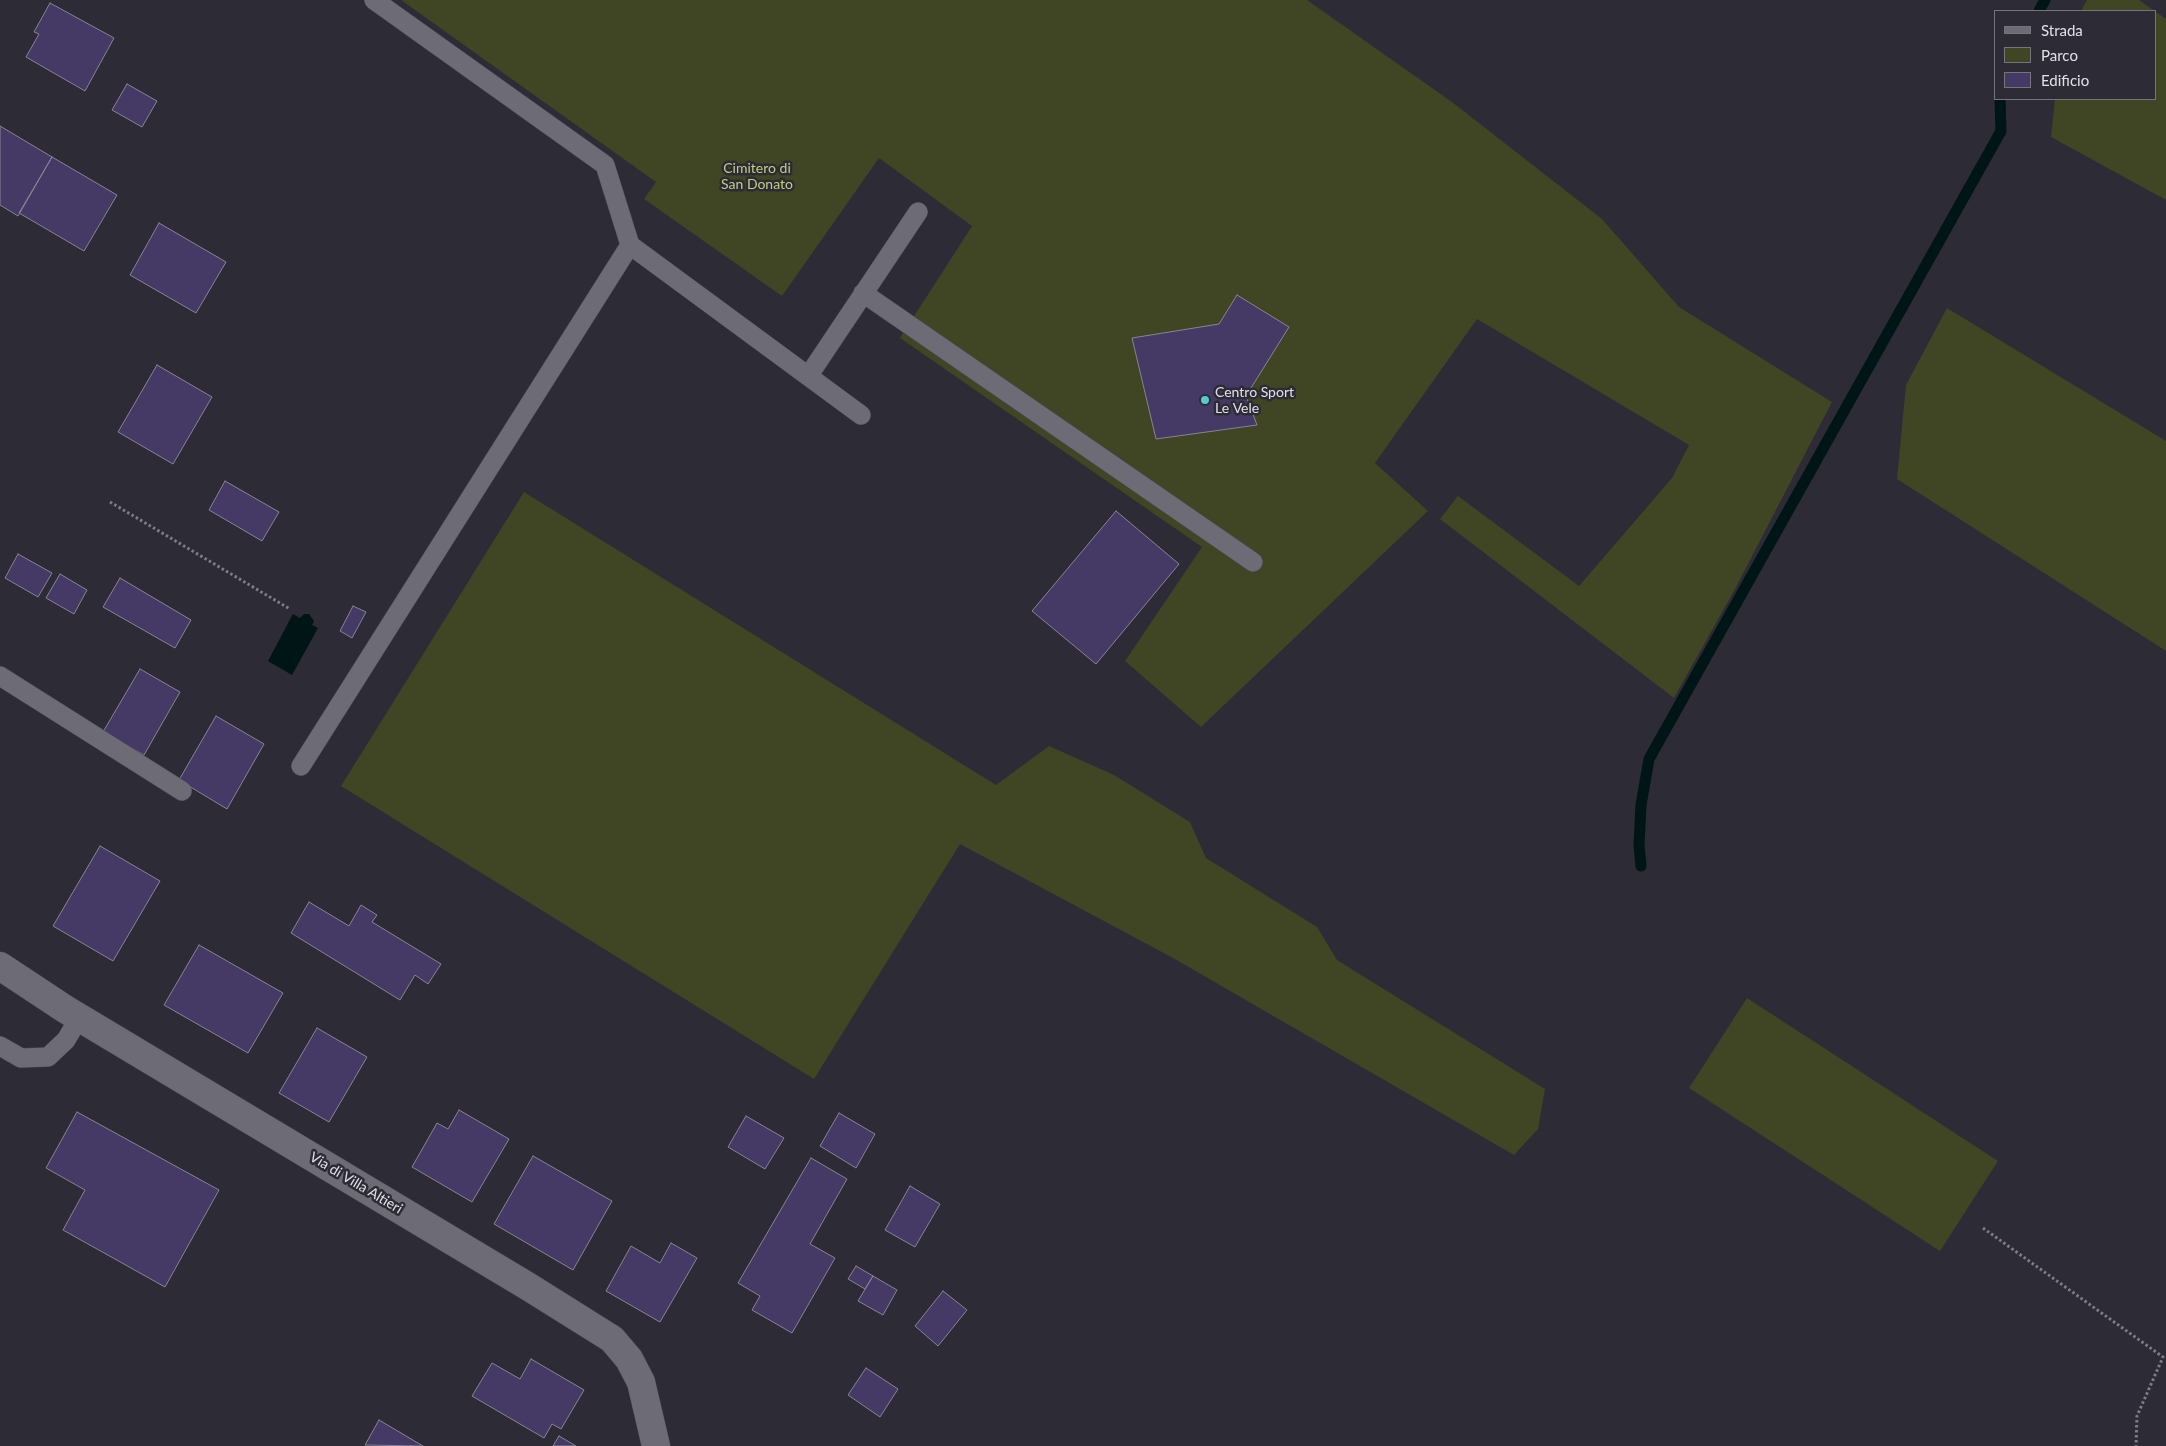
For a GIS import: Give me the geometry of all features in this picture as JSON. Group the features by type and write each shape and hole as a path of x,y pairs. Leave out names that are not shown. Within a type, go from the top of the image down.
{"street":[{"name":"Via di Villa Altieri","path":"0,966 79,1018 530,1287 612,1339 629,1359 641,1382 656,1446"}],"lane":[{"path":"374,0 605,165 630,245 861,415"},
{"path":"809,376 918,212"},
{"path":"301,766 613,276 630,245"},
{"path":"863,293 1253,562"},
{"path":"0,676 182,791"},
{"path":"0,1046 21,1058 48,1058 66,1040 79,1018"}],"path":[{"path":"110,502 290,609"},
{"path":"1984,1228 2163,1357 2137,1416 2136,1446"}],"green space":[{"name":"Cimitero di San Donato","path":"401,0 1307,0 1452,102 1602,219 1679,307 1832,402 1735,589 1674,698 1440,519 1458,496 1579,586 1672,478 1689,445 1477,319 1375,463 1428,511 1201,727 1125,661 1202,547 900,338 972,226 879,158 782,296 644,199 656,182"},
{"path":"2087,0 2139,0 2154,10 2082,10"},
{"path":"2156,12 2166,19 2166,200 2051,137 2055,100 2156,100"},
{"path":"1947,308 2166,441 2166,651 1897,479 1906,385"},
{"path":"524,492 996,785 1049,746 1114,775 1190,822 1206,858 1317,927 1337,960 1545,1089 1538,1129 1514,1155 1173,958 960,844 814,1079 341,786"},
{"path":"1747,998 1998,1161 1940,1251 1689,1088"}],"shaded area":[{"path":"293,614 300,618 304,614 309,614 314,621 312,625 318,628 292,675 268,661"}],"building":[{"path":"50,3 114,38 85,91 26,57 39,34 34,32"},
{"path":"127,84 157,101 142,127 112,110"},
{"path":"0,126 52,157 18,216 0,205"},
{"path":"52,157 117,195 84,251 19,213"},
{"path":"159,223 226,262 196,313 130,275"},
{"path":"1237,295 1289,327 1246,396 1257,425 1156,439 1132,338 1219,324"},
{"path":"157,365 212,397 173,464 118,432"},
{"path":"225,481 279,512 262,541 209,510"},
{"path":"1116,511 1179,564 1096,664 1032,611"},
{"path":"18,554 52,573 38,597 5,578"},
{"path":"60,574 87,590 74,614 46,598"},
{"path":"120,578 191,620 175,648 103,607"},
{"path":"353,606 366,612 352,638 340,631"},
{"path":"140,669 180,692 144,755 103,732"},
{"path":"216,716 264,744 227,809 179,780"},
{"path":"100,846 160,881 113,961 53,926"},
{"path":"309,902 349,926 361,905 377,915 372,922 441,964 428,984 415,975 400,1000 291,933"},
{"path":"199,945 283,993 248,1053 164,1005"},
{"path":"317,1028 367,1057 329,1122 279,1093"},
{"path":"459,1110 509,1139 472,1202 412,1167 437,1123 448,1129"},
{"path":"77,1112 219,1190 165,1287 63,1230 85,1190 46,1168"},
{"path":"839,1113 875,1134 856,1168 820,1146"},
{"path":"746,1116 784,1138 765,1169 728,1147"},
{"path":"533,1156 612,1201 573,1270 494,1224"},
{"path":"811,1158 847,1179 810,1244 835,1258 792,1333 752,1310 760,1296 738,1283"},
{"path":"910,1186 940,1204 915,1247 885,1230"},
{"path":"671,1243 697,1258 660,1322 606,1291 631,1246 660,1263"},
{"path":"856,1266 873,1276 865,1289 848,1279"},
{"path":"873,1276 897,1290 883,1315 858,1301"},
{"path":"943,1291 967,1310 938,1346 915,1326"},
{"path":"531,1359 584,1390 561,1429 552,1424 544,1438 472,1396 492,1363 520,1379"},
{"path":"866,1368 898,1389 880,1417 848,1395"},
{"path":"379,1420 423,1446 365,1445"},
{"path":"559,1436 576,1446 553,1446"}],"waterway":[{"path":"2040,10 2045,0"},
{"path":"1641,866 1639,845 1641,805 1649,759 2001,131 2000,100"}],"place":[{"name":"Centro Sport Le Vele","path":"1205,400"}]}
